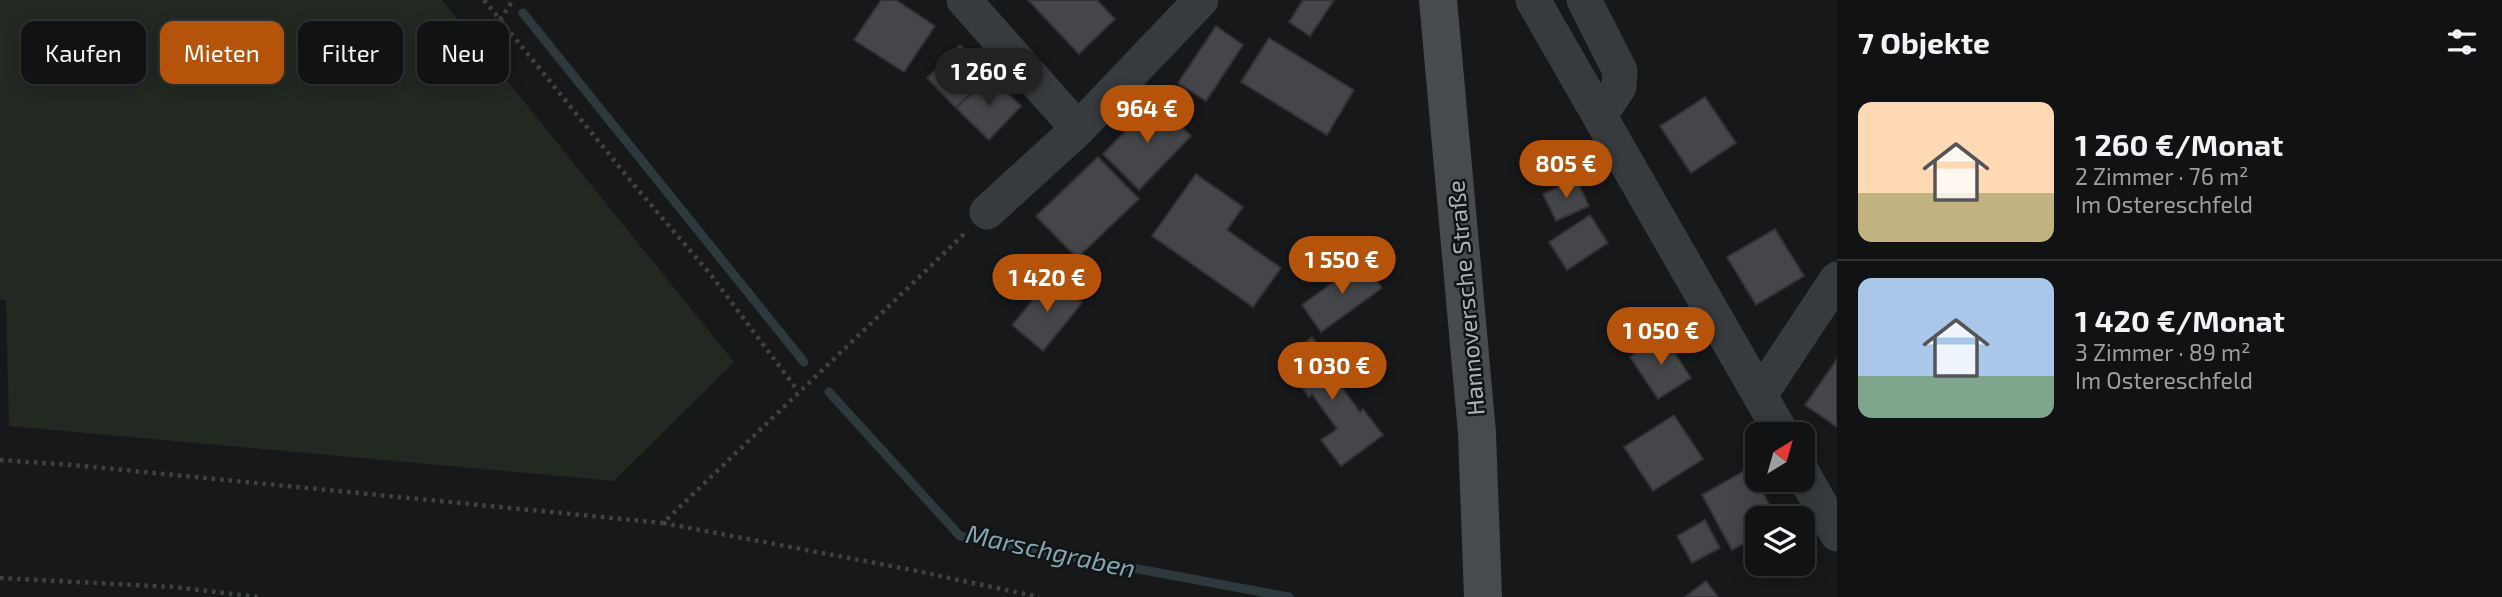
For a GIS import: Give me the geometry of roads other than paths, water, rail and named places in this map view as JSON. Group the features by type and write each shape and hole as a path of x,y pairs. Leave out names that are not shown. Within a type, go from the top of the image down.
{"main road":[{"name":"Hannoversche Straße","path":"1438,0 1477,433 1483,597"}],"street":[{"path":"964,0 1078,129"},
{"path":"988,212 1078,129 1201,0"},
{"path":"1533,0 1775,422"},
{"path":"1584,0 1620,71 1619,87 1600,115"},
{"path":"1760,395 1837,279"},
{"path":"1813,492 1837,534"}],"waterway":[{"name":"Marschgraben","path":"523,13 804,362"},
{"name":"Marschgraben","path":"829,392 960,536 1289,597"}]}
